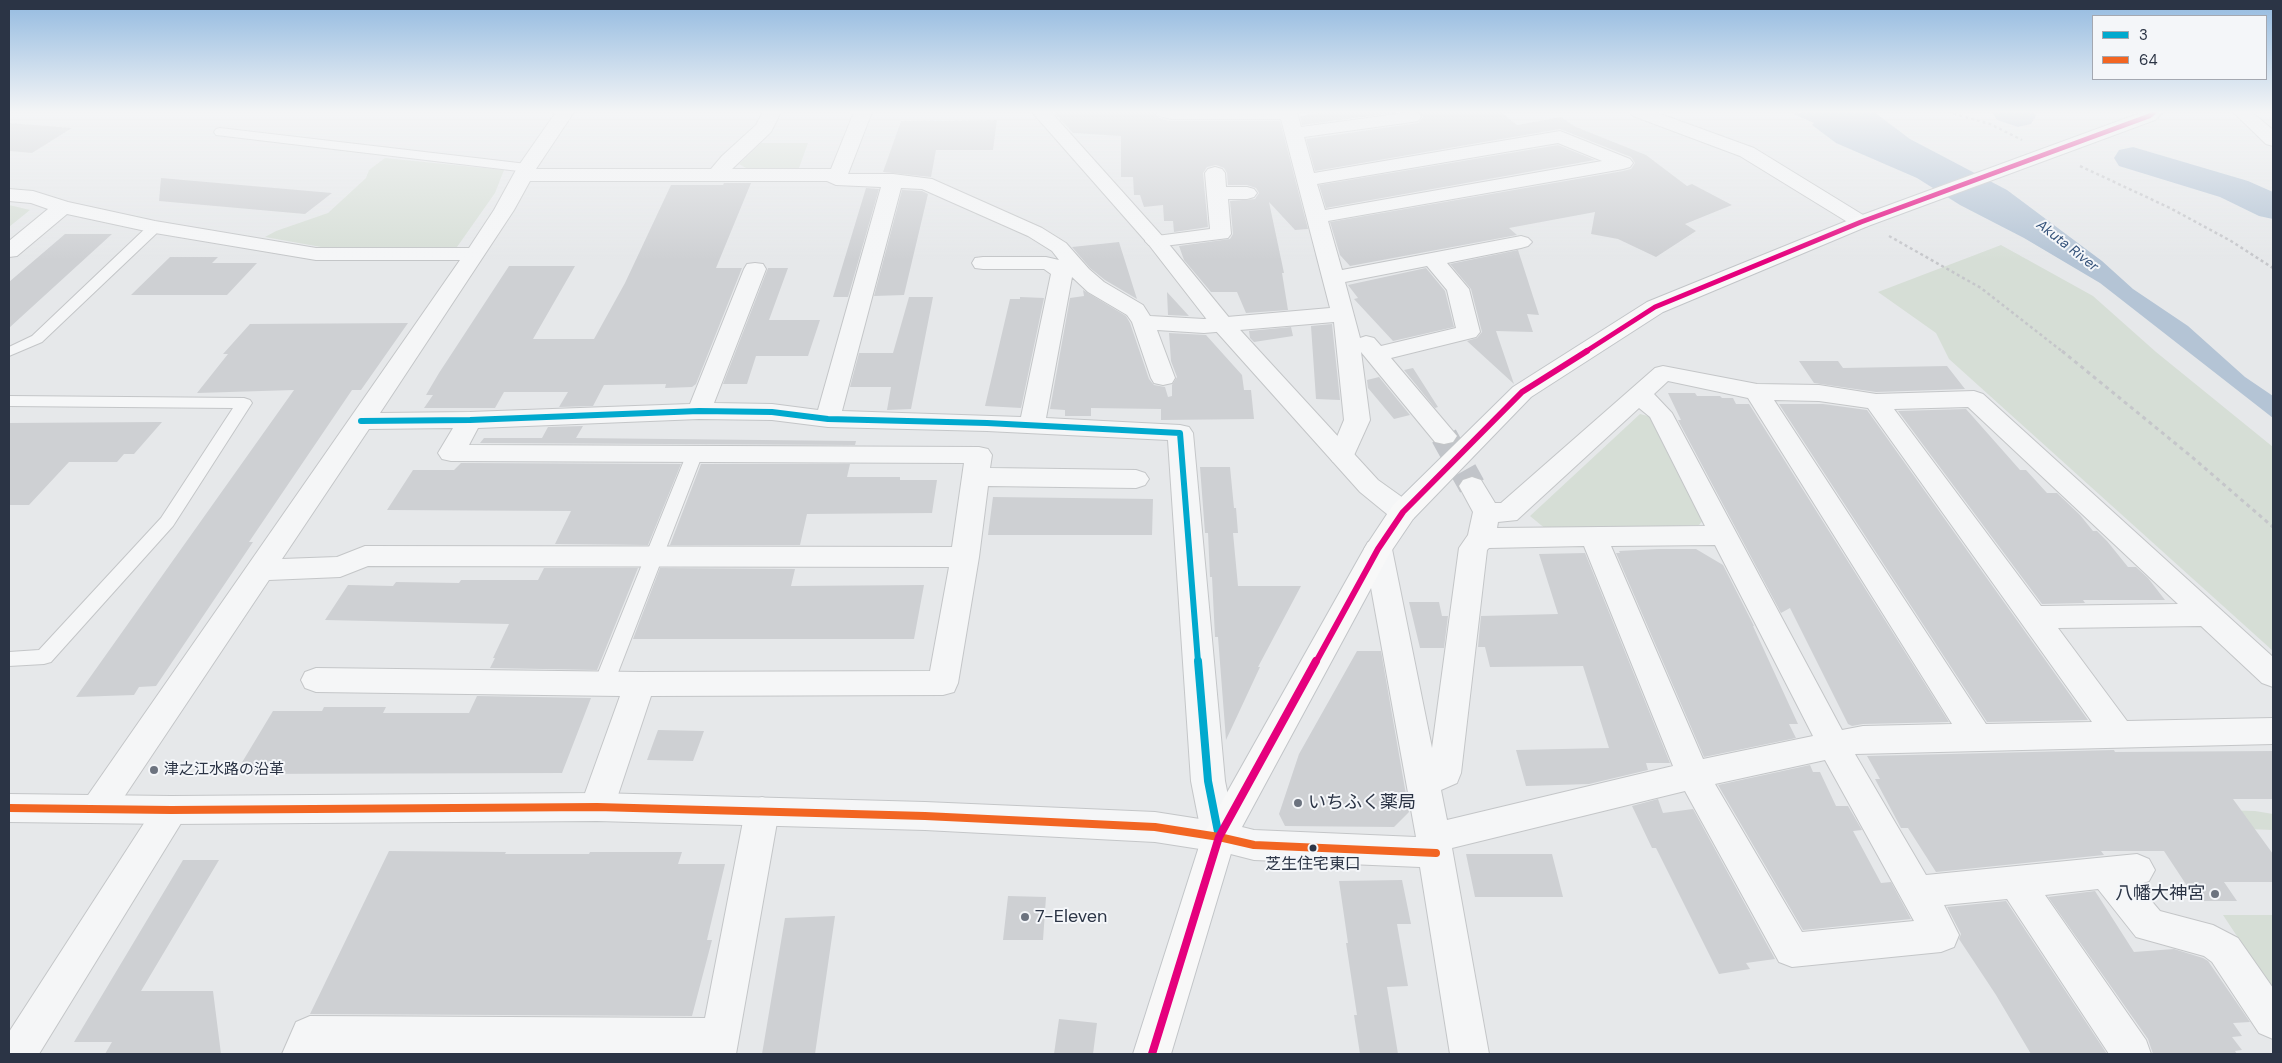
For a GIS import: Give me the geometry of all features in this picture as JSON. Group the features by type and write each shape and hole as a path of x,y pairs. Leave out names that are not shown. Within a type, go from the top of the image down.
{"main road":[{"path":"1152,1054 1218,836 1378,549 1403,512 1522,392 1655,307 1886,212 2023,162"}],"street":[{"path":"98,808 475,254 504,210 532,162"},
{"path":"718,175 728,162"},
{"path":"843,162 836,179 926,183 1035,232 1059,246 1081,274 1096,287 1135,310 1143,322 1163,378"},
{"path":"1085,162 1156,241 1223,325 1369,486 1403,512"},
{"path":"1302,162 1345,322 1356,420 1342,456"},
{"path":"1307,180 1415,162"},
{"path":"1317,217 1623,163 1620,162"},
{"path":"1763,162 1861,222"},
{"path":"525,172 838,175"},
{"path":"828,419 892,180"},
{"path":"1156,241 1221,234 1216,183 1247,193"},
{"path":"9,195 33,197 63,207 155,227 316,254 475,254"},
{"path":"9,251 63,207"},
{"path":"1333,278 1521,242"},
{"path":"983,263 1016,256 1056,266 1062,272 1032,425"},
{"path":"1375,355 1468,332 1458,289 1432,259"},
{"path":"699,411 755,269"},
{"path":"1143,322 1204,326 1345,322 1444,436"},
{"path":"1488,512 1508,513 1663,373 1757,392 1819,393 1876,402 1974,399 2273,675"},
{"path":"1757,392 1977,737"},
{"path":"1594,538 1693,775 1792,950 1941,935 1833,744 1722,535 1660,413 1640,394"},
{"path":"1876,402 2119,734"},
{"path":"361,421 470,420 699,411 772,412 828,419 986,423 1180,433 1208,781 1218,836"},
{"path":"470,420 451,453 695,453 977,466 1136,479"},
{"path":"316,680 640,684 943,683 965,557 977,466 986,423"},
{"path":"1423,783 1445,773 1473,548 1481,538 1488,512 1472,486"},
{"path":"1481,538 1722,535"},
{"path":"1378,549 1423,783 1469,1054"},
{"path":"261,570 340,566 365,556 965,557"},
{"path":"2033,617 2208,615"},
{"path":"597,807 640,684"},
{"path":"9,808 172,810 597,807 762,811 925,816 1155,827 1218,836 1254,846 1434,846 1693,775 1863,739 2273,731"},
{"path":"17,1054 172,810"},
{"path":"301,1054 310,1034 718,1046 762,811"},
{"path":"1917,892 2122,871 2149,925 2213,942 2224,950 2273,1020"},
{"path":"2016,882 2132,1054"}],"lane":[{"path":"446,162 525,172"},
{"path":"9,352 37,339 155,227"},
{"path":"9,401 244,403 166,522 44,657 9,658"},
{"path":"604,683 695,453"}],"path":[{"path":"2057,162 2170,208 2231,241 2273,268"},
{"path":"1861,222 1981,288 2123,401 2273,527"}],"shaded area":[{"path":"380,162 421,162 504,170 495,193 457,247 321,247 265,237 276,231 328,213 366,178 369,170"},
{"path":"742,162 801,162 799,168 746,168 739,164"},
{"path":"9,205 30,210 9,227"},
{"path":"2001,245 2093,296 2156,352 2273,447 2273,651 1949,359 1936,333 1878,292"},
{"path":"1640,414 1652,417 1706,517 1699,525 1547,530 1530,516"},
{"path":"2219,810 2255,811 2273,814 2273,830 2248,829"},
{"path":"2223,915 2273,915 2273,989 2272,989"}],"water":[{"name":"Akuta River","path":"1879,162 1953,162 2007,190 2102,261 2133,289 2188,326 2245,377 2273,396 2273,418 2100,283 2024,238 1960,205 1917,178"}],"building":[{"path":"887,162 934,162 931,177 883,172"},
{"path":"1121,162 1291,162 1308,229 1295,230 1269,202 1284,273 1282,273 1288,310 1246,313 1237,292 1211,292 1184,260 1179,246 1230,239 1233,234 1230,201 1255,199 1259,193 1256,188 1247,185 1228,185 1227,173 1224,168 1216,165 1207,167 1203,173 1208,227 1174,232 1173,221 1164,221 1163,205 1144,207 1140,195 1134,195 1133,177 1121,177"},
{"path":"1312,162 1370,162 1315,171"},
{"path":"1459,162 1586,162 1326,208 1319,185"},
{"path":"1634,162 1655,162 1687,186 1692,184 1732,205 1685,224 1696,231 1656,257 1618,239 1591,234 1595,212 1509,228 1517,235 1350,266 1340,255 1330,222 1623,171 1631,169"},
{"path":"161,178 332,193 305,214 159,201"},
{"path":"724,183 751,183 716,268 742,268 696,384 692,387 665,388 666,384 604,385 593,406 559,407 568,392 504,392 495,408 424,408 433,395 426,395 439,373 509,266 575,266 533,339 594,339 625,283 671,185 723,185"},
{"path":"866,188 879,189 848,297 833,297"},
{"path":"902,190 922,191 928,194 904,295 874,296"},
{"path":"65,234 112,234 9,328 9,282"},
{"path":"1119,242 1137,299 1105,280 1090,268 1072,247"},
{"path":"1518,250 1539,315 1527,314 1533,332 1496,331 1514,384 1467,341 1477,338 1482,332 1471,289 1450,264"},
{"path":"170,257 218,257 212,263 257,263 227,295 131,295"},
{"path":"768,268 788,268 769,320 820,320 808,356 756,356 747,384 723,384"},
{"path":"1426,268 1445,291 1454,327 1393,341 1354,299 1358,298 1348,285"},
{"path":"1083,290 1126,316 1149,379 1154,385 1165,387 1168,397 1172,396 1172,385 1177,377 1171,361 1169,333 1206,335 1242,375 1244,390 1251,390 1254,419 1161,420 1161,409 1091,408 1091,416 1065,416 1065,410 1050,409 1070,298 1084,296"},
{"path":"1167,292 1189,316 1168,315"},
{"path":"909,297 933,297 911,409 887,410 891,387 850,387 859,353 893,353"},
{"path":"1020,297 1044,298 1021,408 985,406 1010,299 1020,299"},
{"path":"408,323 361,390 352,390 249,542 253,542 156,686 139,687 134,695 76,697 294,390 197,393 228,354 223,354 250,324"},
{"path":"1332,324 1340,400 1316,399 1311,326"},
{"path":"1291,327 1293,336 1254,342 1250,338 1249,331"},
{"path":"1799,361 1838,361 1843,368 1947,366 1965,389 1876,392 1814,383"},
{"path":"1413,368 1438,407 1435,408 1404,370"},
{"path":"1379,377 1410,415 1394,419 1368,388 1367,380"},
{"path":"1668,393 1695,393 1697,396 1720,396 1722,398 1733,398 1736,404 1749,404 1949,722 1863,724 1852,726 1848,724 1790,608 1781,613 1678,420 1681,420"},
{"path":"1779,404 1823,404 1867,410 2088,720 1987,722"},
{"path":"1966,409 2020,470 2026,470 2047,493 2057,493 2080,515 2093,531 2097,531 2107,541 2128,567 2136,567 2148,578 2165,600 2083,600 2085,603 2042,604 1898,411"},
{"path":"162,422 134,454 124,454 117,462 69,462 29,505 9,505 9,423"},
{"path":"583,426 576,438 856,441 855,445 480,443 484,438 542,438 548,427"},
{"path":"461,463 681,464 648,545 555,544 571,511 387,510 413,470 454,470"},
{"path":"701,464 850,464 847,477 900,477 900,480 937,480 932,513 807,514 800,545 670,545"},
{"path":"1200,467 1230,467 1238,533 1233,533 1238,586 1301,586 1258,667 1260,667 1226,740 1218,637 1215,637 1212,577 1210,577 1208,533 1205,533"},
{"path":"993,497 1153,499 1152,535 988,535"},
{"path":"1696,549 1723,565 1754,626 1798,724 1789,724 1796,738 1704,757 1616,553 1620,553 1619,551"},
{"path":"1585,553 1670,763 1646,763 1648,770 1589,784 1526,786 1516,750 1609,748 1583,666 1490,667 1485,647 1478,647 1481,616 1558,614 1539,554"},
{"path":"544,568 638,568 597,670 490,668 509,624 325,620 348,585 393,586 396,582 459,583 461,580 538,580"},
{"path":"660,568 795,569 791,586 924,585 914,639 633,639"},
{"path":"1409,602 1439,602 1442,616 1448,616 1444,648 1420,648"},
{"path":"1357,651 1381,651 1409,812 1394,827 1285,826 1279,814 1299,754"},
{"path":"477,696 591,698 562,773 235,774 273,711 322,711 324,707 386,707 383,713 469,713"},
{"path":"658,730 704,731 693,761 647,760"},
{"path":"2114,750 2115,752 2273,751 2273,799 2233,799 2273,854 2273,882 2224,882 2237,901 2197,901 2164,851 2101,851 2104,855 1936,872 1908,828 1901,828 1875,779 1880,779 1867,756"},
{"path":"1810,765 1813,772 1820,772 1836,806 1848,806 1862,830 1853,831 1881,883 1891,882 1911,919 1803,930 1718,785"},
{"path":"1658,799 1663,813 1693,809 1775,959 1746,963 1750,969 1719,974 1656,848 1652,848 1632,806"},
{"path":"389,851 506,852 505,854 682,852 678,864 725,864 707,940 712,940 692,1016 310,1014"},
{"path":"1466,854 1552,854 1563,897 1475,897"},
{"path":"183,860 219,860 141,991 213,991 221,1054 105,1054 112,1042 74,1042"},
{"path":"1402,880 1411,924 1397,924 1408,986 1387,987 1398,1054 1360,1054 1354,1015 1357,1015 1339,881"},
{"path":"2095,891 2134,952 2174,949 2208,961 2250,1022 2233,1023 2242,1036 2232,1037 2242,1050 2235,1051 2237,1054 2153,1054 2148,1039 2048,897"},
{"path":"1008,896 1046,897 1043,940 1003,940"},
{"path":"2006,901 2107,1054 2031,1054 1996,995 1959,939 1961,934 1947,907"},
{"path":"835,916 815,1054 762,1054 785,918"},
{"path":"1059,1019 1097,1023 1093,1054 1054,1054"}],"waterway":[{"path":"2145,162 2234,189 2273,207"}],"tunnel":[{"path":"1444,436 1472,486"}],"transit line":[{"path":"1152,1054 1219,837 1378,549 1403,512 1522,392 1655,307 1861,222 2025,162"},
{"name":"3","path":"361,421 470,420 699,411 772,412 828,419 987,423 1180,433 1208,781 1219,837"},
{"name":"64","path":"9,808 171,810 597,807 925,816 1155,827 1219,837 1254,845 1436,853"}],"place":[{"name":"津之江水路の沿革","path":"154,770"},
{"name":"いちふく薬局","path":"1298,803"},
{"name":"芝生住宅東口","path":"1313,848"},
{"name":"八幡大神宮","path":"2215,894"},
{"name":"7-Eleven","path":"1025,917"}]}
